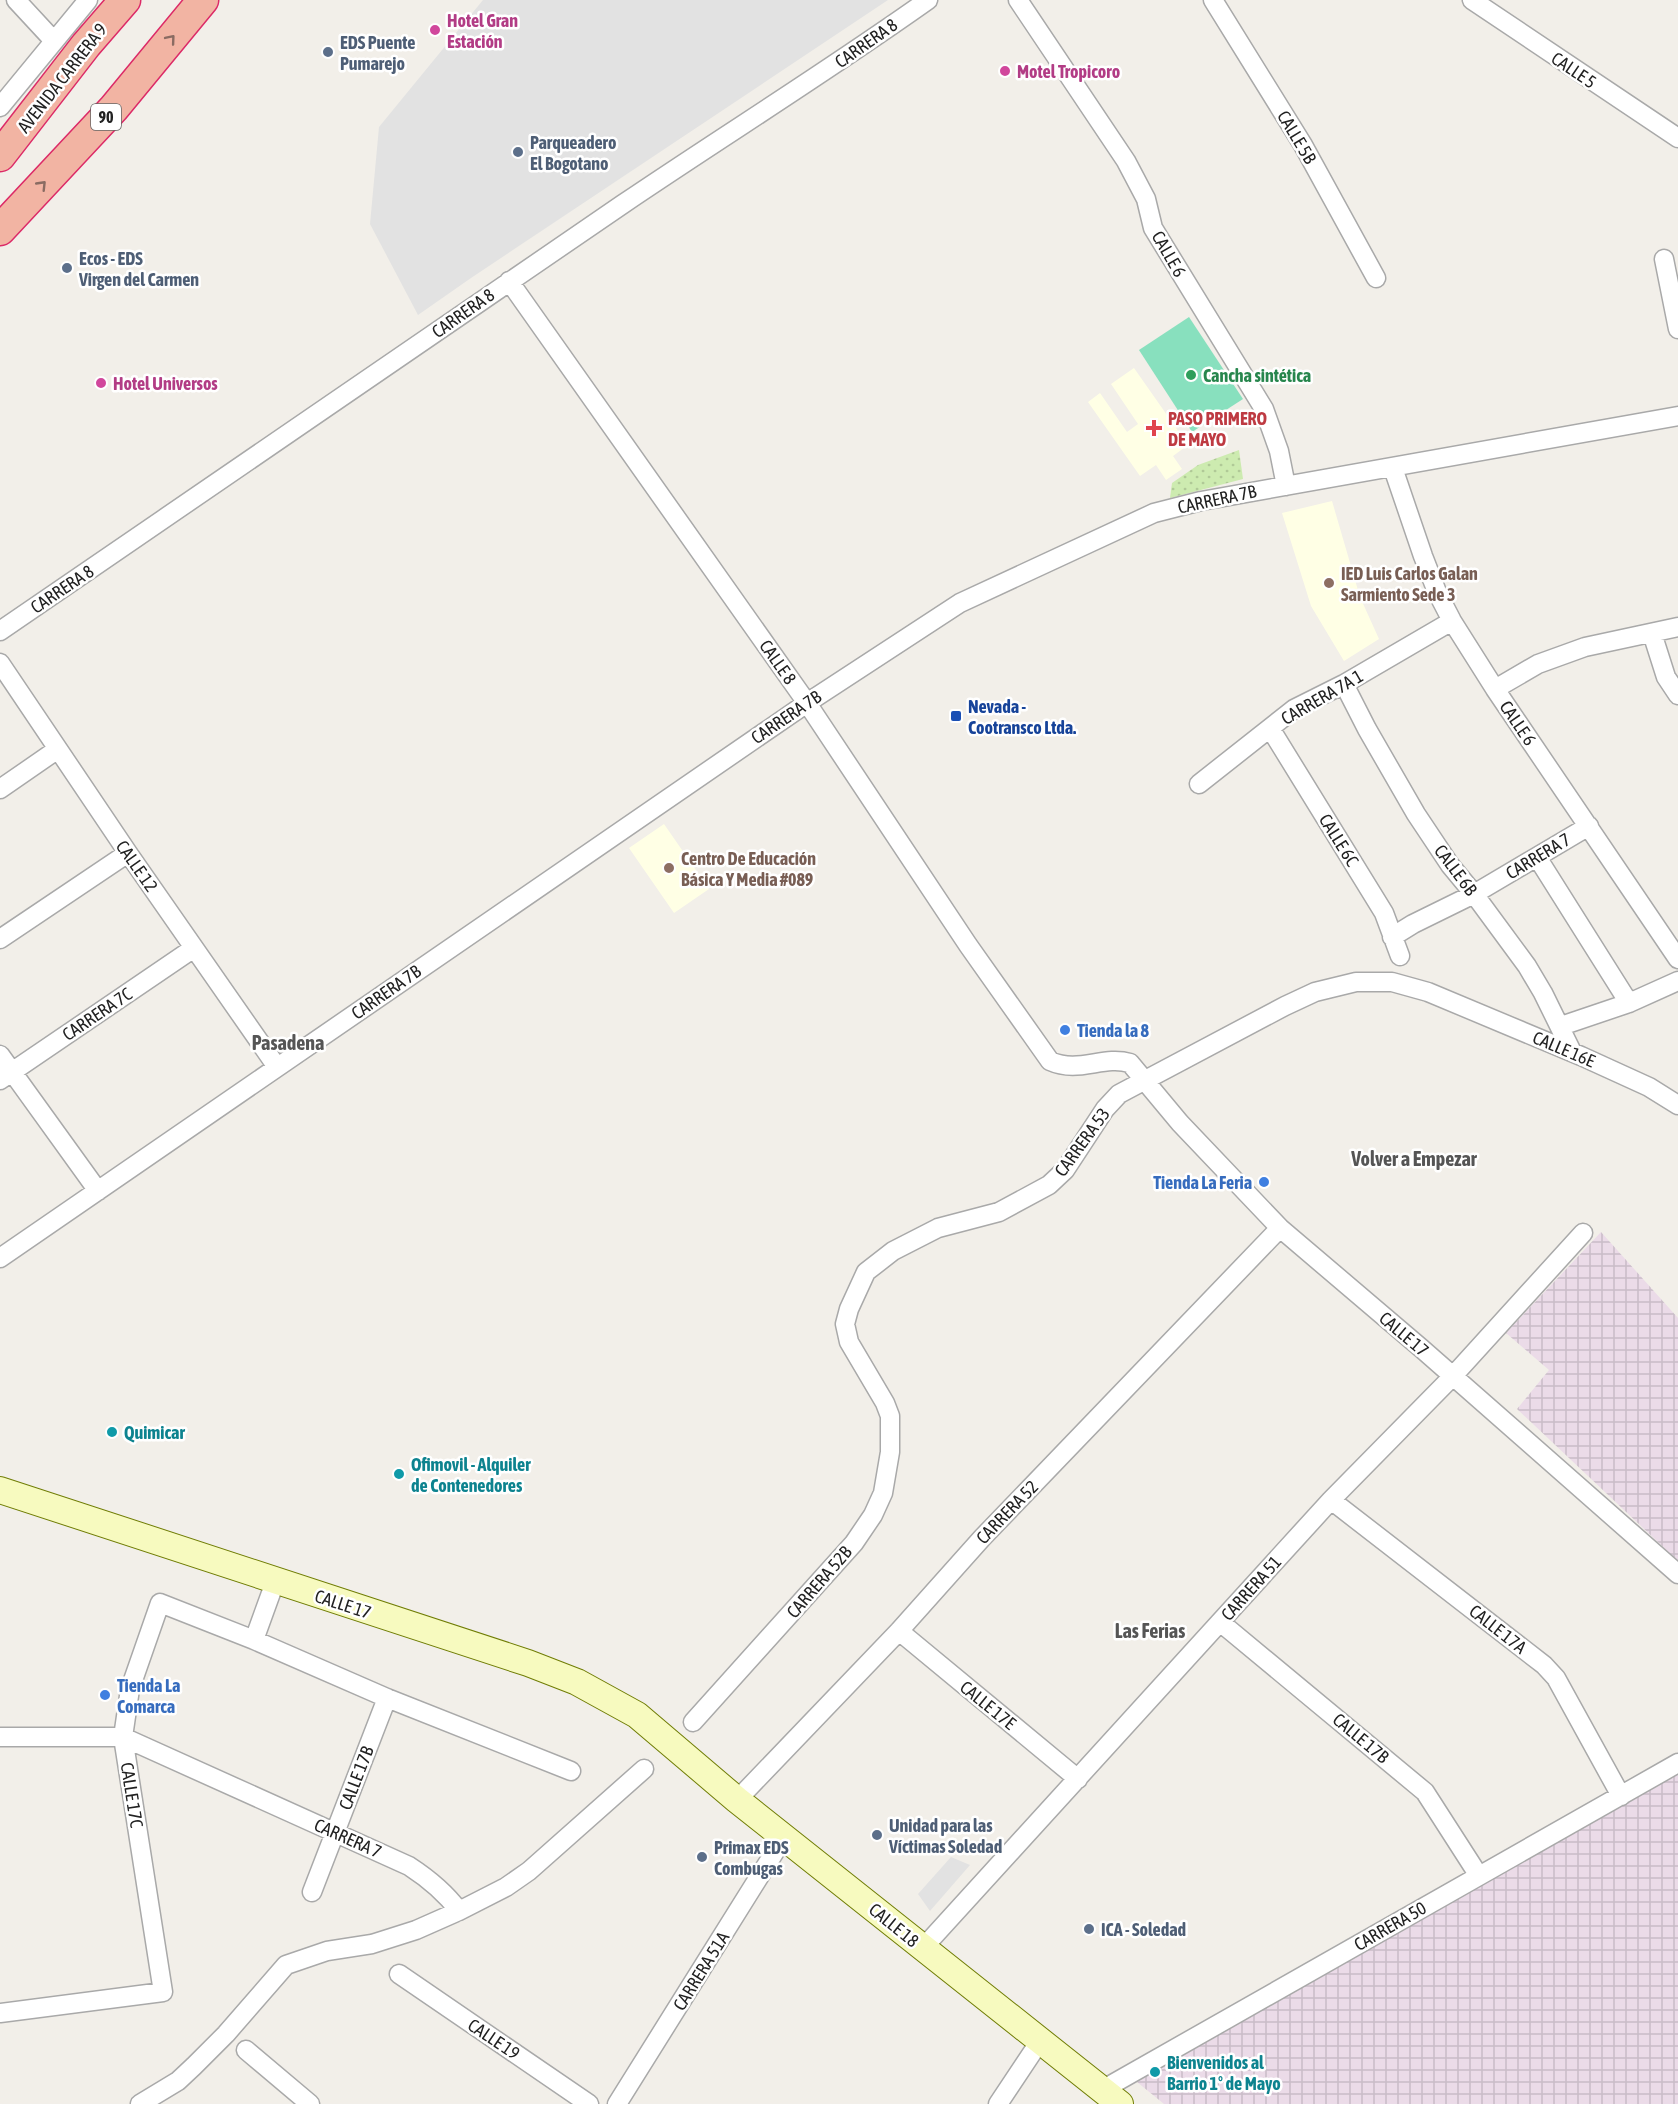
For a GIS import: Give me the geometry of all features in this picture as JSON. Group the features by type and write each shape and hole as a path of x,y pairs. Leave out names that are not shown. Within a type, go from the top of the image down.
{"highway":[{"name":"AVENIDA CARRERA 9","path":"0,156 86,45 125,0"},
{"name":"90","path":"0,230 114,108 203,0"}],"main road":[{"name":"CALLE 17","path":"0,1490 275,1582 528,1663 578,1682 637,1715 670,1743"},
{"name":"CALLE 18","path":"670,1743 784,1838 1111,2097"}],"street":[{"path":"16,0 54,41"},
{"path":"0,107 88,0"},
{"name":"CARRERA 8","path":"0,631 509,281 843,60 928,0"},
{"name":"CALLE 6","path":"1018,0 1126,161 1146,199 1153,228 1264,409 1279,451 1286,486"},
{"name":"CALLE 5B","path":"1213,0 1303,145 1376,278"},
{"name":"CALLE 5","path":"1472,0 1678,138"},
{"path":"1664,259 1678,328"},
{"name":"CALLE 8","path":"509,281 807,703 968,945 1050,1061 1069,1067 1122,1060 1130,1063 1144,1082"},
{"name":"CARRERA 7B","path":"0,1258 807,703 960,603 1154,513 1201,501 1678,416"},
{"name":"CALLE 6","path":"1393,468 1423,556 1437,592 1452,621 1495,689 1678,959"},
{"name":"CARRERA 7A 1","path":"1199,784 1294,709 1344,684 1452,621"},
{"path":"1495,689 1538,664 1585,647 1678,627"},
{"path":"1652,633 1666,677 1678,695"},
{"name":"CALLE 12","path":"0,663 128,853 278,1067"},
{"name":"CALLE 6B","path":"1344,684 1366,729 1416,814 1449,865 1474,894 1527,966 1561,1026 1572,1052"},
{"name":"CALLE 6C","path":"1270,728 1384,913 1400,956"},
{"path":"0,789 58,748"},
{"name":"CARRERA 7","path":"1392,937 1474,894 1589,826"},
{"path":"0,939 128,853"},
{"path":"1537,857 1629,1003"},
{"name":"CARRERA 7C","path":"6,1076 194,948"},
{"path":"1561,1026 1629,1003 1678,981"},
{"name":"CARRERA 53","path":"890,1416 885,1403 849,1342 845,1324 849,1309 866,1272 893,1251 938,1228 999,1212 1049,1185 1072,1161 1105,1109 1119,1094 1285,1006 1316,992 1356,982 1392,982 1428,992 1447,1001"},
{"name":"CALLE 16E","path":"1447,1001 1572,1052 1649,1087 1678,1105"},
{"path":"0,1055 6,1076 98,1191"},
{"name":"CALLE 17","path":"1144,1082 1280,1228 1453,1376 1678,1574"},
{"name":"CARRERA 52","path":"737,1800 898,1631 982,1538 1280,1228"},
{"name":"CARRERA 51","path":"923,1948 1331,1500 1453,1376 1583,1233"},
{"name":"CARRERA 52B","path":"693,1722 826,1575 873,1515 883,1493 890,1452 890,1416"},
{"name":"CALLE 17A","path":"1331,1500 1544,1665 1556,1678 1621,1796"},
{"path":"275,1582 255,1640 387,1698 571,1772"},
{"name":"CALLE 17C","path":"0,2013 163,1992 123,1737 130,1689 160,1603 255,1640"},
{"name":"CALLE 17B","path":"1220,1622 1425,1792 1479,1876"},
{"name":"CALLE 17E","path":"898,1631 1078,1779"},
{"name":"CALLE 17B","path":"312,1892 387,1698"},
{"name":"CARRERA 7","path":"0,1737 123,1737 409,1866 431,1880 459,1911"},
{"name":"CARRERA 50","path":"1111,2097 1479,1876 1678,1762"},
{"path":"140,2104 178,2081 194,2066 226,2034 286,1965 327,1951 372,1944 416,1930 506,1887 530,1871 644,1769"},
{"name":"CARRERA 51A","path":"617,2104 784,1838"},
{"name":"CALLE 19","path":"399,1974 589,2104"},
{"path":"998,2104 1040,2041"},
{"path":"246,2050 310,2104"}],"shaded area":[{"name":"Parqueadero El Bogotano","path":"483,0 888,0 418,315 370,224 379,127"},
{"name":"PASO PRIMERO DE MAYO","path":"1134,368 1188,445 1173,456 1182,469 1166,480 1156,465 1140,476 1088,402 1100,393 1127,432 1138,424 1111,384"},
{"name":"IED Luis Carlos Galan Sarmiento Sede 3","path":"1332,501 1360,597 1379,639 1344,661 1311,606 1282,513"},
{"name":"Centro De Educación Básica Y Media #089","path":"664,824 709,889 674,913 629,848"},
{"path":"1601,1232 1678,1318 1678,1561 1517,1409 1549,1370 1506,1333"},
{"path":"1678,1772 1678,2104 1164,2104 1137,2082"},
{"path":"951,1857 970,1865 930,1911 918,1894"}],"green space":[{"name":"Cancha sintética","path":"1189,317 1243,399 1192,432 1139,350"},
{"path":"1239,450 1243,479 1170,498 1172,483 1198,465"}],"place":[{"name":"Hotel Gran Estación","path":"435,30"},
{"name":"EDS Puente Pumarejo","path":"328,52"},
{"name":"Motel Tropicoro","path":"1005,71"},
{"name":"Parqueadero El Bogotano","path":"518,152"},
{"name":"Ecos - EDS Virgen del Carmen","path":"67,268"},
{"name":"Cancha sintética","path":"1191,375"},
{"name":"Hotel Universos","path":"101,383"},
{"name":"PASO PRIMERO DE MAYO","path":"1154,428"},
{"name":"IED Luis Carlos Galan Sarmiento Sede 3","path":"1329,583"},
{"name":"Nevada - Cootransco Ltda.","path":"956,716"},
{"name":"Centro De Educación Básica Y Media #089","path":"669,868"},
{"name":"Tienda la 8","path":"1065,1030"},
{"name":"Tienda La Feria","path":"1264,1182"},
{"name":"Quimicar","path":"112,1432"},
{"name":"Ofimovil - Alquiler de Contenedores","path":"399,1474"},
{"name":"Tienda La Comarca","path":"105,1695"},
{"name":"Unidad para las Víctimas Soledad","path":"877,1835"},
{"name":"Primax EDS Combugas","path":"702,1857"},
{"name":"ICA - Soledad","path":"1089,1929"},
{"name":"Bienvenidos al Barrio 1° de Mayo","path":"1155,2072"}],"district":[{"name":"Pasadena","path":"288,1042"},
{"name":"Volver a Empezar","path":"1414,1158"},
{"name":"Las Ferias","path":"1150,1630"}]}
